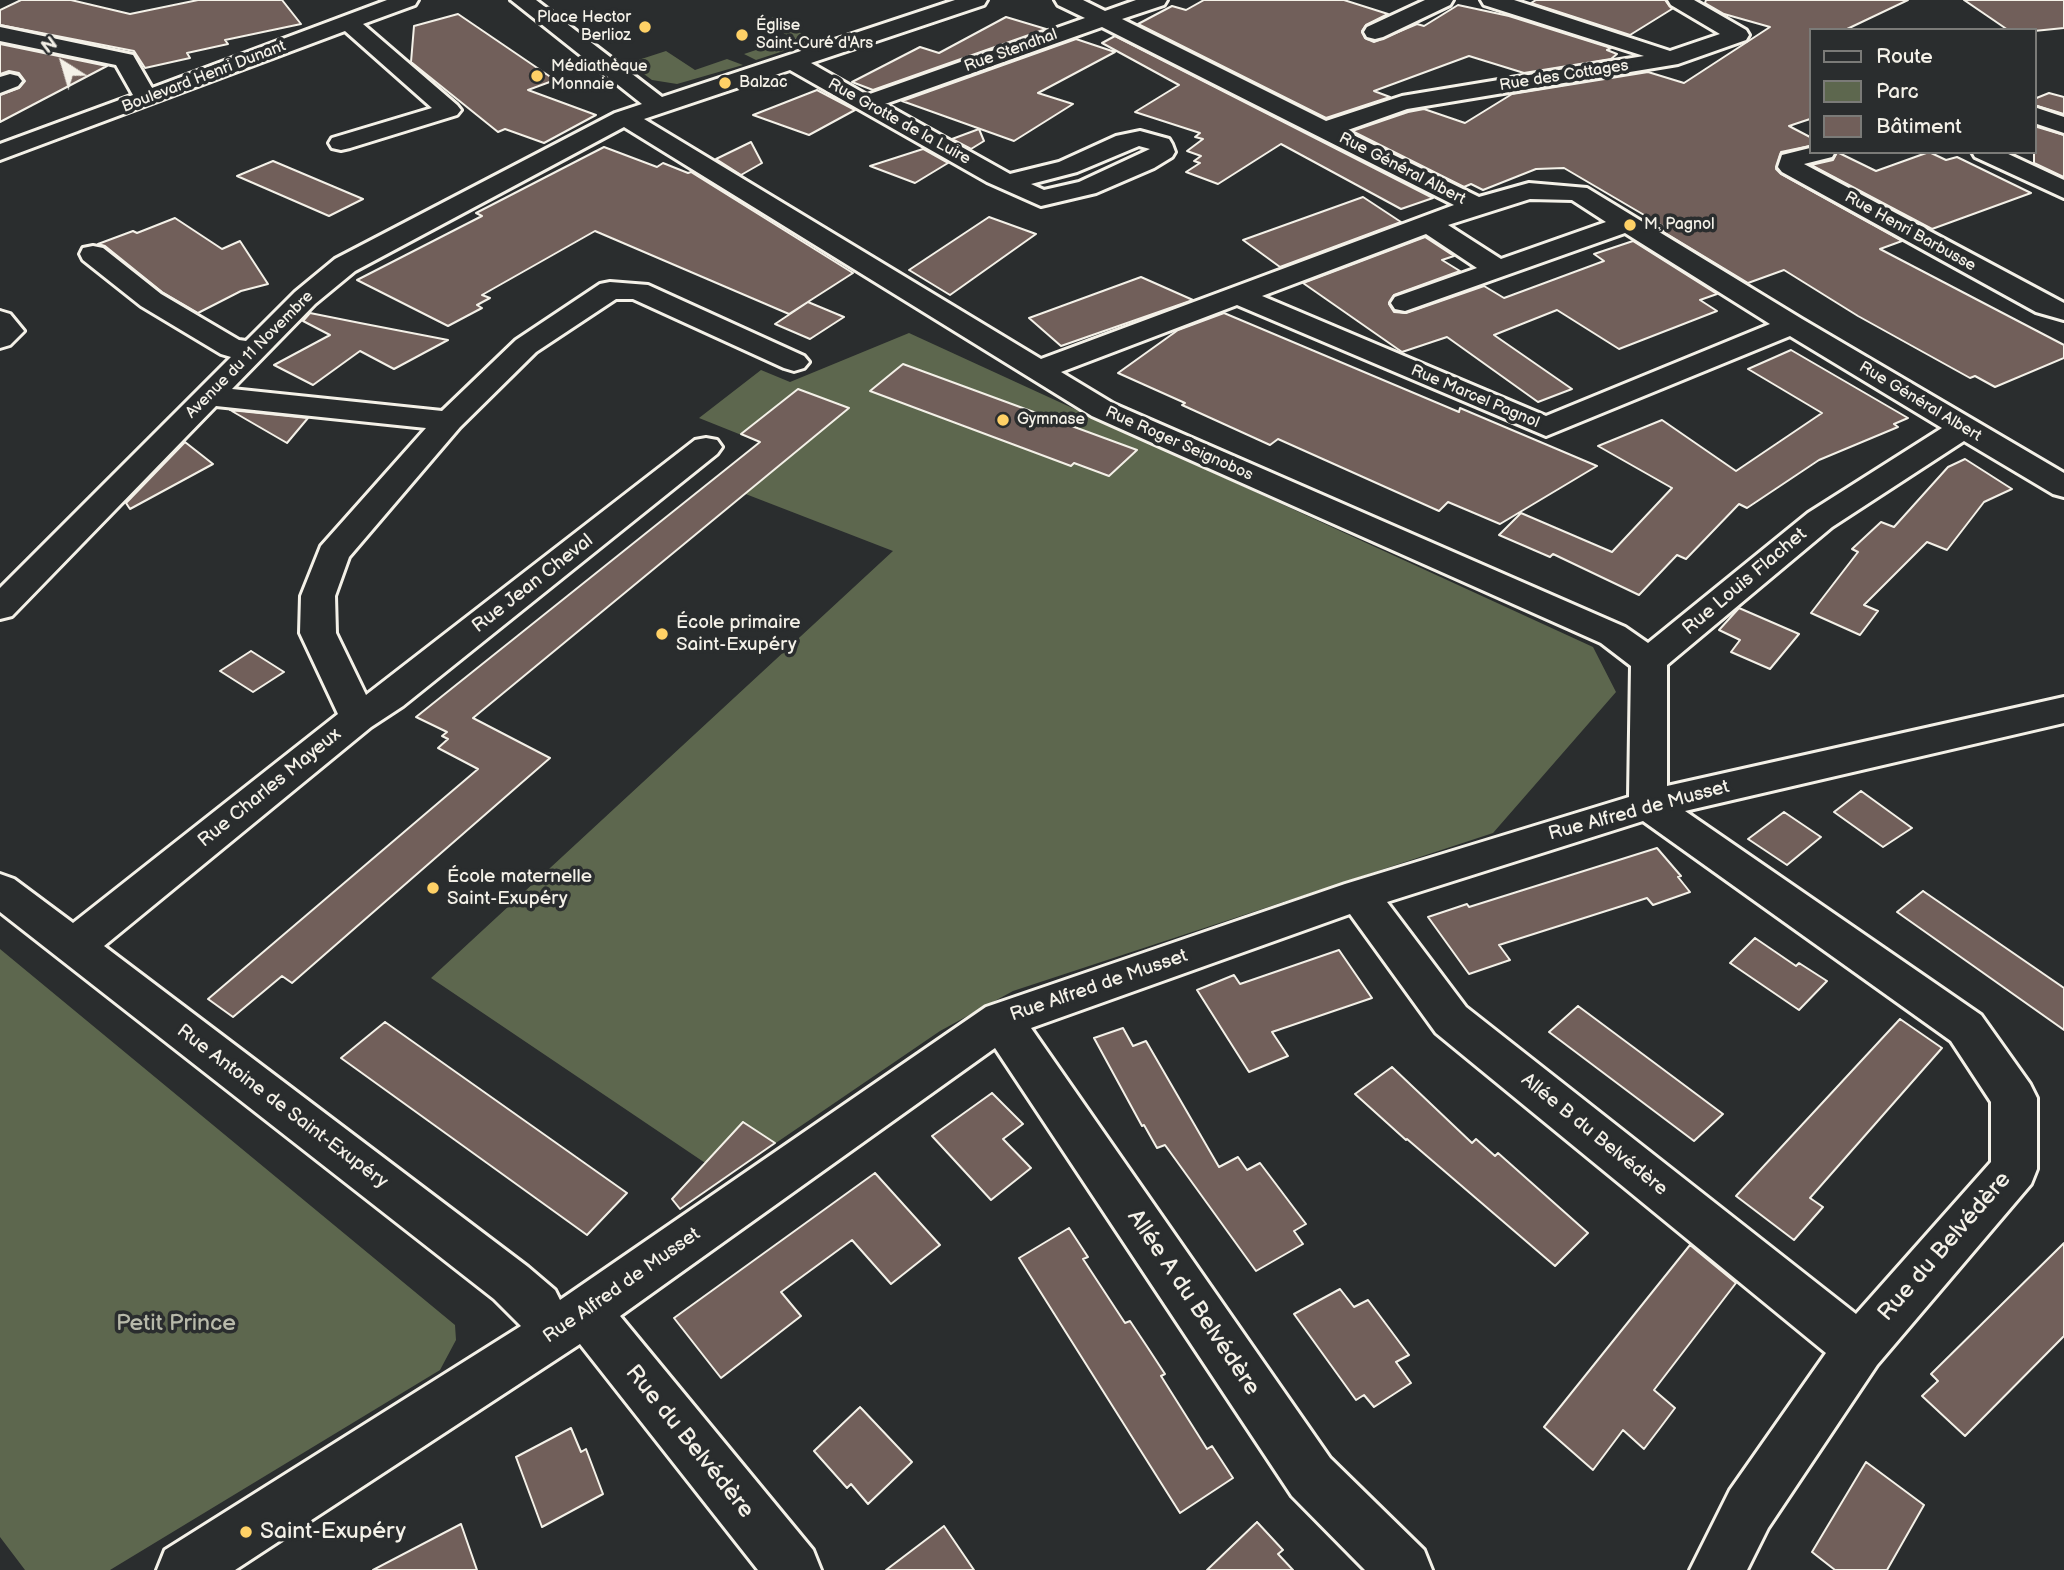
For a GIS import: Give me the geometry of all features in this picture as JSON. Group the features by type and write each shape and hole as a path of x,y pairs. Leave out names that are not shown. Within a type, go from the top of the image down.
{"street":[{"name":"Boulevard Henri Dunant","path":"0,153 407,0"},
{"path":"522,0 658,105"},
{"name":"Avenue du 11 Novembre","path":"0,608 304,298 345,265 623,118 976,0"},
{"name":"Rue Général Albert","path":"1066,0 1476,206 1529,191 1578,193 1792,326 2064,487"},
{"name":"Rue Stendhal","path":"866,103 1156,0"},
{"path":"1375,32 1442,0"},
{"path":"1492,0 1670,59"},
{"name":"Rue des Cottages","path":"1324,130 1402,103 1670,59 1738,35 1679,0"},
{"path":"341,143 449,110 347,22"},
{"path":"0,34 125,60 147,99"},
{"name":"Rue Grotte de la Luire","path":"790,61 1008,182 1041,198 1087,188 1145,163 1163,152 1160,144 1140,138 1125,141 1068,167 1008,182"},
{"path":"2036,115 2064,126"},
{"name":"Rue Roger Seignobos","path":"623,118 1103,410 1614,635 1649,661"},
{"name":"Rue Henri Barbusse","path":"1815,154 1791,160 1791,167 2046,306 2064,312"},
{"path":"1988,154 2064,190"},
{"path":"1036,371 1476,206"},
{"path":"1405,303 1628,223"},
{"path":"1428,224 1499,270"},
{"path":"93,254 151,300 231,348 254,351"},
{"name":"Rue Charles Mayeux","path":"73,947 358,718 318,633 318,596 332,555 449,421 526,346 610,290 638,291 794,362"},
{"name":"Rue Marcel Pagnol","path":"1237,295 1546,427 1792,326"},
{"path":"0,320 10,331 0,339"},
{"path":"210,396 449,421"},
{"name":"Rue Louis Flachet","path":"1649,661 1820,520 1963,428"},
{"name":"Rue Jean Cheval","path":"358,718 390,696 706,447"},
{"path":"1648,804 1649,661"},
{"name":"Rue Alfred de Musset","path":"203,1565 570,1323 1001,1020 1359,894 1648,804 2064,710"},
{"name":"Rue du Belvédère","path":"1648,804 1966,1028 2014,1098 2014,1169 1859,1348 1749,1509 1718,1570"},
{"name":"Rue Antoine de Saint-Exupéry","path":"0,890 511,1283 537,1307 570,1323"},
{"name":"Allée B du Belvédère","path":"1359,894 1451,1020 1859,1348"},
{"name":"Allée A du Belvédère","path":"1001,1020 1311,1477 1404,1570"},
{"name":"Rue du Belvédère","path":"570,1323 793,1570"}],"green space":[{"path":"774,17 814,41 756,60 744,54 792,38 763,21"},
{"path":"666,51 695,70 727,59 743,65 677,84 652,80 629,63"},
{"path":"909,333 1593,647 1616,692 1493,833 1013,991 940,1031 726,1177 431,978 893,551 712,481 759,442 699,418 761,370 790,382"},
{"name":"Petit Prince","path":"0,949 455,1325 456,1340 440,1370 110,1570 25,1570 0,1537"}],"building":[{"path":"21,0 71,0 130,14 198,0 282,0 301,24 225,40 228,44 187,53 190,58 145,68 134,51 0,25 0,10"},
{"path":"1204,0 1344,0 1388,14 1366,25 1362,31 1365,38 1374,42 1417,24 1424,26 1458,5 1509,16 1611,48 1607,50 1617,54 1611,59 1524,73 1469,56 1374,91 1390,97 1326,118 1138,24 1172,6 1186,10"},
{"path":"1536,0 1665,0 1672,9 1630,35 1531,3"},
{"path":"1706,0 1908,0 1849,28 1808,28 1808,120 1789,126 1808,136 1808,146 1781,152 1776,169 1902,241 1880,249 2064,345 2064,358 1995,387 1975,376 1970,378 1858,316 1784,270 1748,283 1662,231 1668,229 1564,168 1536,169 1483,190 1471,184 1464,187 1352,131 1424,109 1465,123 1512,94 1648,72 1684,83 1770,27 1724,14 1705,3"},
{"path":"1964,0 2064,0 2064,28 2036,31 2036,28 2005,28"},
{"path":"458,14 555,80 528,90 596,115 544,143 505,129 498,132 411,62 414,26"},
{"path":"1006,17 1046,29 873,90 852,82 920,47 939,53"},
{"path":"1115,36 1433,198 1401,209 1281,144 1218,184 1186,172 1200,163 1194,161 1201,156 1187,151 1203,139 1195,137 1200,133 1135,112 1179,85 1102,43"},
{"path":"1076,39 1115,52 1038,93 1073,104 1014,141 902,101"},
{"path":"0,44 107,66 0,122 0,95 19,88 25,81 19,73 9,71 0,74"},
{"path":"817,90 855,110 809,135 753,115"},
{"path":"2049,93 2064,97 2064,114 2036,106 2036,98"},
{"path":"2036,127 2064,135 2064,177 2034,163"},
{"path":"979,129 984,141 971,149 952,139"},
{"path":"751,142 762,163 741,175 716,159"},
{"path":"604,147 657,167 663,163 691,172 853,273 789,314 595,231 482,295 490,298 477,305 482,308 448,326 357,280 482,216 476,213"},
{"path":"923,149 948,163 915,183 870,166"},
{"path":"1836,154 1841,154 1876,171 1923,154 1933,154 1946,160 1957,157 2031,193 1932,229 1811,165 1833,160"},
{"path":"273,161 363,199 329,216 237,176"},
{"path":"1363,197 1401,222 1280,267 1243,240"},
{"path":"989,217 1036,234 950,295 909,270"},
{"path":"175,218 222,249 240,241 268,284 241,291 198,313 162,292 105,246 98,244"},
{"path":"1425,237 1454,256 1442,260 1460,271 1394,295 1389,304 1394,312 1406,313 1484,286 1504,298 1604,261 1594,254 1633,241 1717,294 1700,300 1717,311 1619,349 1557,310 1494,335 1572,389 1538,402 1447,337 1402,352 1303,283"},
{"path":"1141,277 1193,300 1061,346 1029,318"},
{"path":"808,302 844,317 810,339 775,324"},
{"path":"310,313 448,340 394,369 360,351 313,385 274,365 330,335 303,321"},
{"path":"1224,313 1459,412 1460,408 1597,466 1500,524 1448,502 1439,511 1278,439 1270,445 1118,373 1178,330"},
{"path":"1791,350 1908,418 1894,424 1898,427 1819,460 1747,508 1739,504 1686,559 1677,555 1639,595 1553,554 1550,557 1499,535 1521,513 1612,552 1672,488 1598,446 1662,420 1736,471 1822,413 1748,369"},
{"name":"Gymnase","path":"903,364 1137,450 1109,476 1074,463 1071,466 870,391"},
{"path":"798,389 849,408 473,718 550,758 292,983 282,976 233,1017 208,999 478,769 438,748 448,739 442,736 447,732 416,717 760,442 741,434"},
{"path":"230,410 308,418 287,443"},
{"path":"185,442 213,464 130,509 126,503"},
{"path":"1965,459 2012,489 1984,502 1947,550 1927,542 1864,605 1878,611 1860,635 1811,613 1858,552 1852,549 1881,522 1894,527 1948,467"},
{"path":"1739,608 1799,634 1770,669 1731,652 1740,640 1719,630"},
{"path":"251,651 284,672 253,692 220,671"},
{"path":"1861,791 1912,828 1883,847 1834,812"},
{"path":"1784,812 1821,837 1787,865 1748,839"},
{"path":"1657,848 1681,876 1678,877 1690,892 1653,905 1647,898 1499,945 1510,960 1469,974 1428,917 1467,904 1469,907"},
{"path":"1923,891 2064,988 2064,1030 1897,912"},
{"path":"1755,938 1796,966 1799,963 1827,981 1799,1010 1730,963"},
{"path":"1339,950 1372,998 1272,1032 1288,1056 1249,1072 1197,990 1234,975 1240,984"},
{"path":"1578,1006 1723,1114 1694,1141 1549,1032"},
{"path":"1900,1019 1942,1048 1810,1198 1823,1207 1794,1240 1736,1196"},
{"path":"385,1022 627,1193 587,1235 341,1058"},
{"path":"1123,1028 1133,1046 1146,1041 1219,1167 1238,1157 1247,1170 1260,1163 1306,1224 1294,1231 1303,1244 1256,1271 1165,1145 1157,1148 1094,1038"},
{"path":"1392,1067 1472,1143 1476,1139 1495,1156 1498,1153 1588,1233 1555,1266 1355,1094"},
{"path":"992,1093 1023,1124 1003,1139 1031,1168 991,1200 932,1136"},
{"path":"743,1122 775,1143 680,1209 672,1199"},
{"path":"875,1173 940,1245 891,1284 852,1240 781,1292 801,1316 721,1378 674,1318"},
{"path":"1069,1228 1088,1257 1083,1259 1125,1323 1130,1321 1165,1374 1161,1376 1207,1449 1212,1446 1233,1478 1180,1513 1019,1258"},
{"path":"2064,1243 2064,1336 1965,1436 1922,1396 1938,1381 1931,1374"},
{"path":"1690,1245 1736,1283 1654,1390 1675,1408 1644,1449 1623,1430 1593,1470 1544,1427"},
{"path":"1340,1289 1354,1307 1368,1300 1409,1355 1396,1362 1411,1383 1374,1407 1364,1395 1356,1400 1294,1314"},
{"path":"860,1407 912,1462 868,1504 851,1484 847,1488 814,1451"},
{"path":"571,1428 581,1452 586,1449 603,1494 542,1527 516,1457"},
{"path":"1866,1462 1924,1505 1887,1570 1835,1570 1812,1552"},
{"path":"1257,1522 1283,1550 1278,1554 1293,1570 1207,1570"},
{"path":"461,1524 477,1570 373,1570"},
{"path":"944,1526 974,1570 886,1570"}],"place":[{"name":"Place Hector Berlioz","path":"645,27"},
{"name":"Église Saint-Curé d'Ars","path":"742,35"},
{"name":"Médiathèque Monnaie","path":"537,76"},
{"name":"Balzac","path":"725,83"},
{"name":"M. Pagnol","path":"1630,225"},
{"name":"Gymnase","path":"1003,420"},
{"name":"École primaire Saint-Exupéry","path":"662,634"},
{"name":"École maternelle Saint-Exupéry","path":"433,888"},
{"name":"Saint-Exupéry","path":"246,1532"}]}
